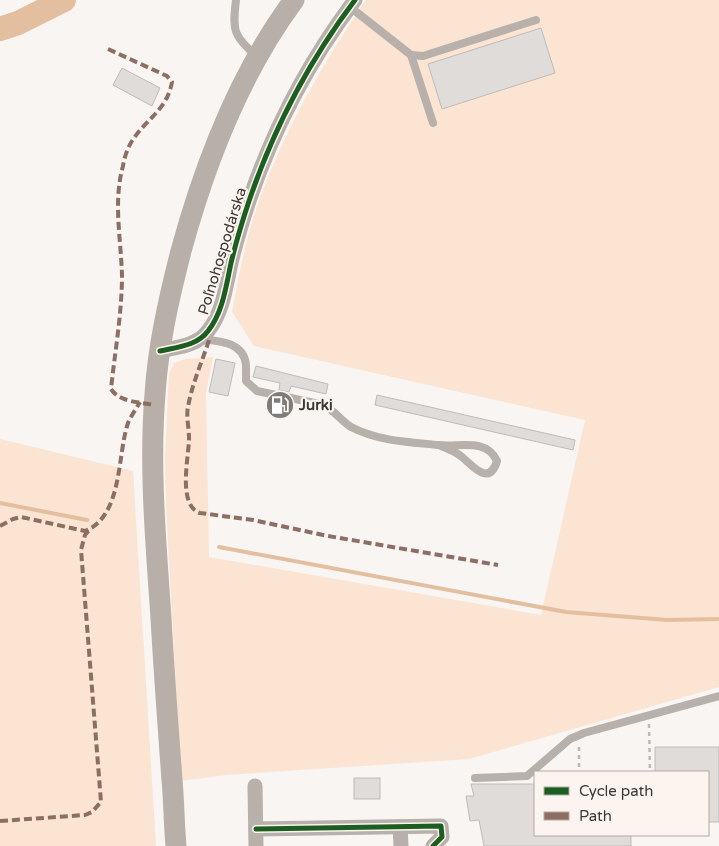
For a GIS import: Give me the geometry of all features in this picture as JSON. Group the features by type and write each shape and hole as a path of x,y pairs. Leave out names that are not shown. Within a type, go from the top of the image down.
{"main road":[{"path":"176,846 152,462 154,398 160,351 177,269 201,183 229,115 275,25 285,0"},
{"path":"275,25 294,0"}],"street":[{"name":"Poľnohospodárska","path":"202,339 212,326 219,311 239,231 259,171 271,144 304,78 352,3"},
{"path":"160,351 194,343 202,339"},
{"path":"255,786 256,846"},
{"path":"256,829 441,826 442,837 433,846"},
{"path":"400,827 401,846"}],"lane":[{"path":"236,0 234,19 237,38 257,57"},
{"path":"352,3 411,55 433,123"},
{"path":"411,55 423,56 536,20"},
{"path":"202,339 222,342 240,350 244,358 246,381 257,391 324,405 332,409 349,426 384,439 441,446 480,446 494,456 496,461 495,468 491,472 484,474 478,472 454,451 441,446"},
{"path":"475,778 527,776 570,739 578,735 719,696"}],"path":[{"path":"649,715 650,771"},
{"path":"578,735 579,771"}],"shaded area":[{"path":"366,0 719,0 719,687 469,759 225,775 181,781 165,457 169,374 174,363 186,359 213,357 206,393 209,557 541,615 585,420 254,346 232,312 250,228 269,174 306,97"},
{"path":"0,439 133,471 156,846 0,846"}],"building":[{"path":"541,28 555,73 442,109 428,64"},
{"path":"122,68 160,88 152,106 113,85"},
{"path":"216,359 235,363 228,396 209,392"},
{"path":"256,366 328,384 326,394 291,386 289,392 279,390 280,383 253,377"},
{"path":"377,395 575,440 573,450 375,405"},
{"path":"276,401 286,403 284,412 274,410"},
{"path":"655,747 719,747 719,822 709,822 709,771 655,771"},
{"path":"354,778 380,778 380,799 354,799"},
{"path":"471,784 534,784 534,836 631,836 631,846 484,846 479,820 470,821 466,796 474,796"}],"waterway":[{"path":"0,29 18,23 64,0"},
{"path":"0,503 87,520"},
{"path":"219,547 566,612 667,620 719,619"}],"marked path":[{"path":"108,49 167,76 172,82 166,100 129,146 125,156 118,193 122,289 111,389 124,399 154,405"},
{"path":"209,340 187,411 189,438 186,491 193,508 200,513 253,520 328,536 498,565"},
{"path":"0,526 21,517 85,531 97,523 106,512 112,499 117,483 128,423 140,402"},
{"path":"0,821 85,815 92,812 101,802 81,550 85,535 91,528"}],"cycle path":[{"path":"160,351 198,340 213,324 223,298 246,209 269,148 294,97 322,47 355,0"},
{"path":"256,829 441,826 442,837 433,846"}],"place":[{"name":"Jurki","path":"280,405"}]}
